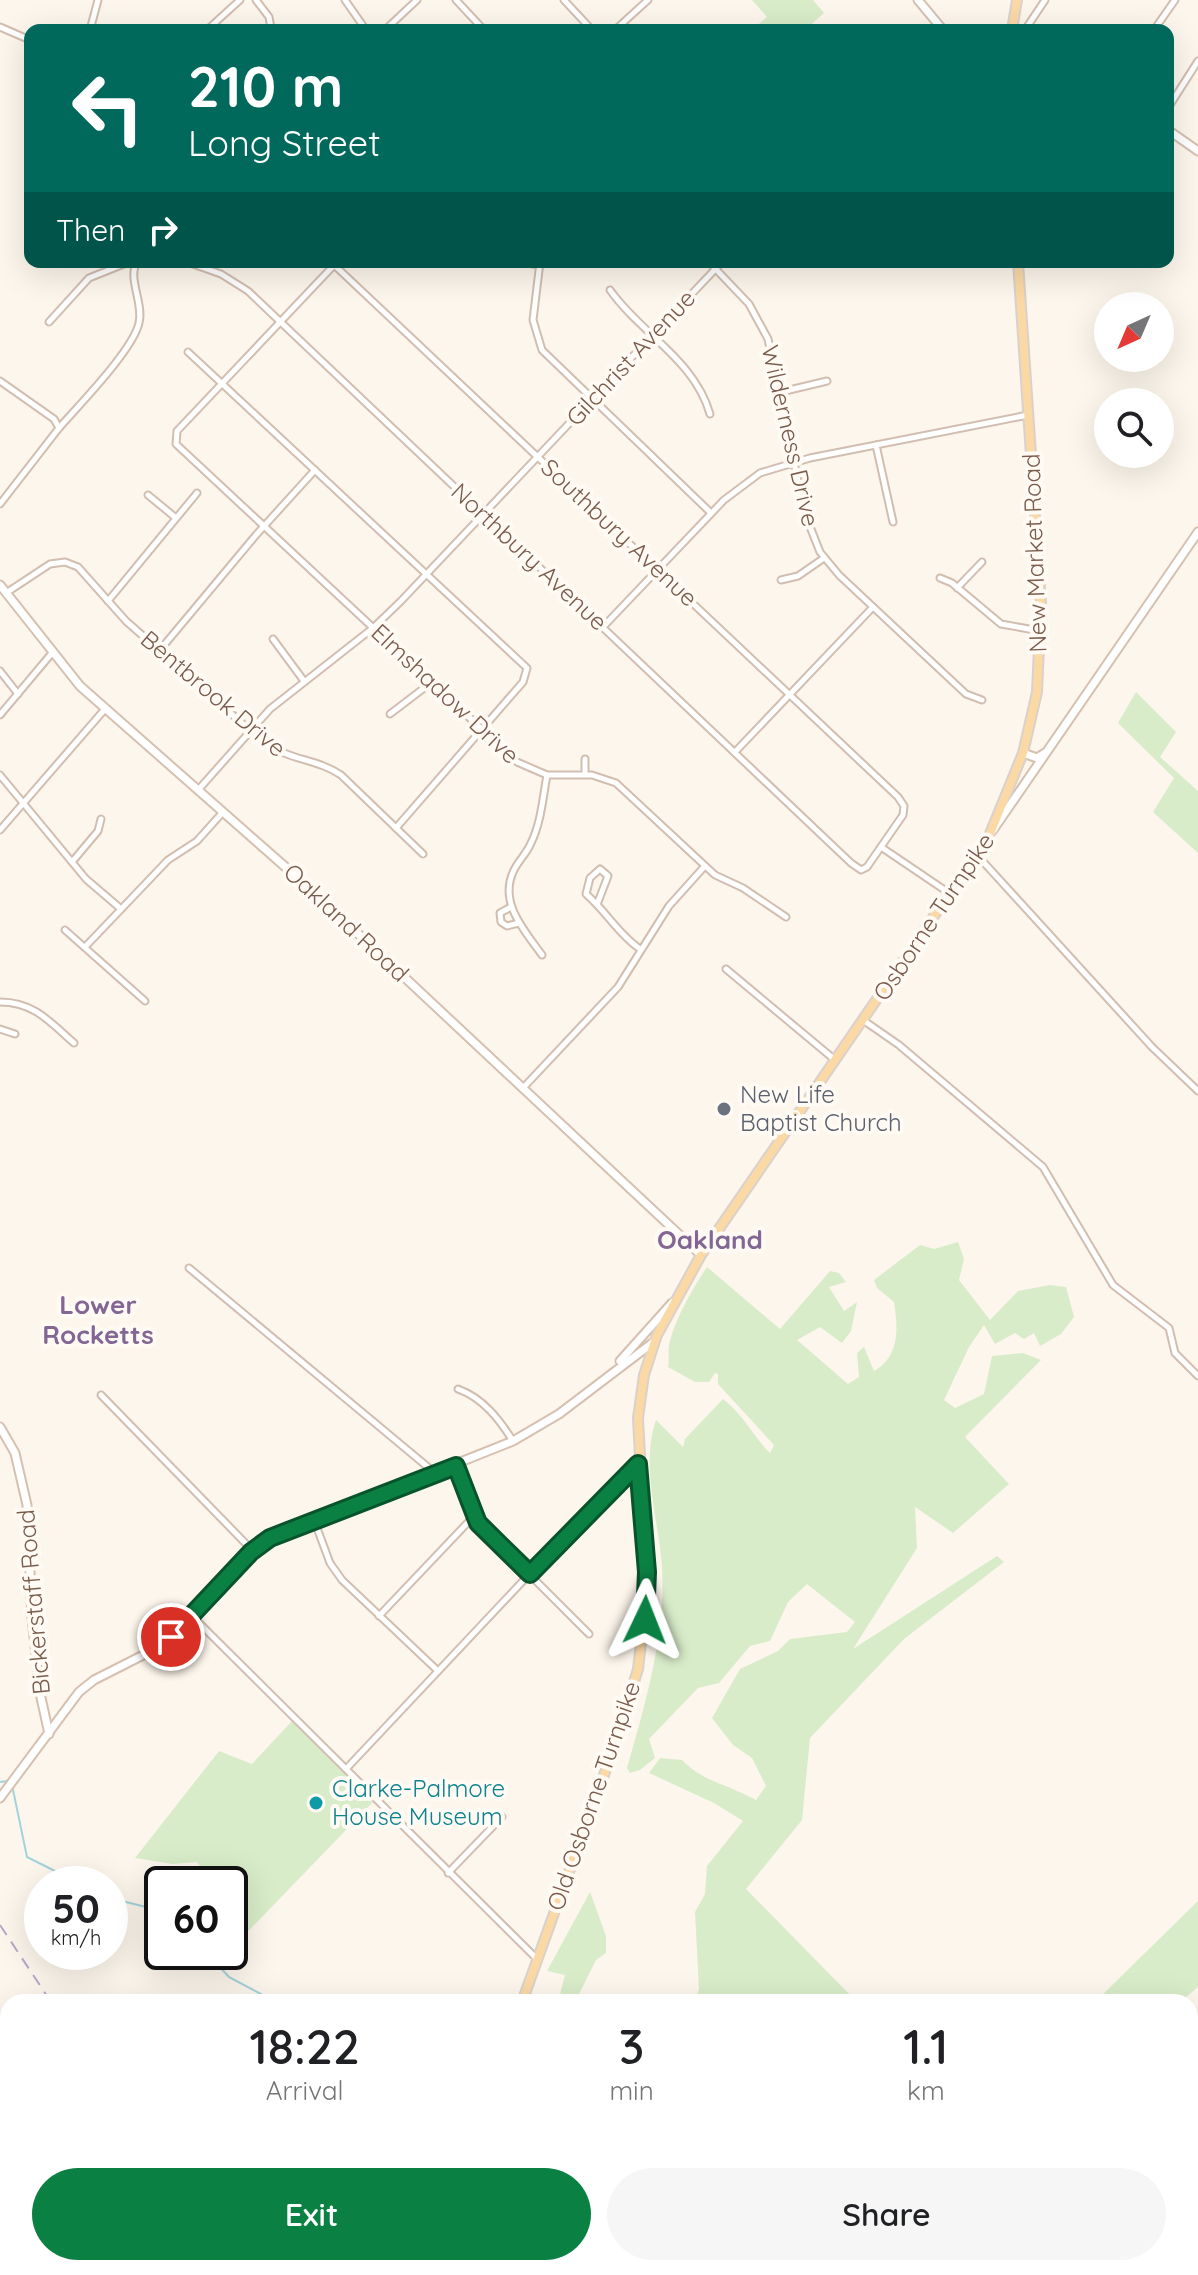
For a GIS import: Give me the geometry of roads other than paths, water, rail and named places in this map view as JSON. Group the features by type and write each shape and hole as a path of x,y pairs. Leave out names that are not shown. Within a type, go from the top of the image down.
{"main road":[{"path":"1014,24 1017,0"},
{"name":"New Market Road","path":"989,836 1023,753 1037,692 1041,631 1018,268"},
{"name":"Osborne Turnpike","path":"672,1303 701,1255 989,836"},
{"name":"Old Osborne Turnpike","path":"525,1994 613,1750 638,1669 647,1591 638,1418 649,1358 672,1303"}],"street":[{"path":"92,24 98,0"},
{"path":"214,24 240,0"},
{"path":"256,0 269,17 270,24"},
{"path":"345,0 362,24"},
{"path":"391,24 417,0"},
{"path":"456,0 478,24"},
{"path":"564,0 586,24"},
{"path":"622,24 648,0"},
{"path":"918,0 938,24"},
{"path":"1029,24 1045,0"},
{"path":"1158,24 1175,0"},
{"path":"0,27 24,37"},
{"path":"1174,96 1198,61"},
{"path":"1174,134 1198,151"},
{"path":"49,322 89,278 114,268"},
{"path":"0,504 133,339 141,313 135,268"},
{"name":"Northbury Avenue","path":"201,268 235,282 280,322 861,870 867,867 881,847"},
{"path":"222,383 329,268"},
{"name":"Southbury Avenue","path":"339,268 790,694 904,806 901,818 881,847"},
{"path":"539,268 533,314 538,343 550,360 711,513"},
{"name":"Gilchrist Avenue","path":"199,789 250,730 304,681 373,628 427,574 716,269"},
{"name":"Wilderness Drive","path":"716,269 742,295 763,327 781,392 807,522 824,558 966,694 982,700"},
{"path":"610,290 696,381 710,414"},
{"path":"188,352 528,671 396,828"},
{"path":"0,381 54,419 59,428"},
{"path":"781,392 827,381"},
{"name":"Elmshadow Drive","path":"222,383 177,431 174,440 264,526 517,762 547,775 603,777 628,792 704,867 786,917"},
{"path":"603,627 711,513 751,478 795,462 1029,415"},
{"path":"876,445 893,522"},
{"path":"160,650 315,470"},
{"path":"108,601 197,493"},
{"path":"148,495 176,518"},
{"name":"Osborne Turnpike","path":"989,836 1022,793 1198,532"},
{"path":"781,580 798,576 824,558"},
{"name":"Bentbrook Drive","path":"6,593 42,568 65,562 82,570 108,601 250,730 284,755 325,766 341,775 423,854"},
{"path":"957,588 982,562"},
{"path":"940,578 1001,624 1041,631"},
{"name":"Oakland Road","path":"0,585 73,680 199,789 701,1255"},
{"path":"735,752 873,607"},
{"path":"273,639 304,681"},
{"path":"0,715 52,653"},
{"path":"0,671 18,694"},
{"path":"390,714 432,682"},
{"path":"0,830 105,709"},
{"path":"1023,753 1037,758 1053,746"},
{"path":"585,759 585,774"},
{"path":"0,775 72,862 121,909"},
{"path":"542,955 511,907 512,873 534,835 547,775"},
{"path":"1011,787 1022,793"},
{"path":"85,947 168,860 197,841 223,812"},
{"path":"72,862 98,831 101,819"},
{"path":"881,847 950,893"},
{"path":"976,854 1152,1047 1198,1091"},
{"path":"523,1088 608,999 669,906 704,867"},
{"path":"598,902 608,879 608,873 600,869 593,873 585,892 598,902 616,930 640,949"},
{"path":"511,907 498,917 503,925 519,923"},
{"path":"65,930 145,1001"},
{"path":"726,969 836,1061"},
{"path":"0,1002 18,1002 35,1008 74,1043"},
{"path":"863,1020 955,1091 1043,1167 1113,1285 1169,1328 1175,1353 1198,1376"},
{"path":"0,1029 15,1034"},
{"path":"189,1268 435,1474"},
{"path":"609,1373 672,1303"},
{"path":"0,1798 84,1687 154,1652 253,1551 270,1538 513,1441 559,1414 655,1341"},
{"path":"632,1356 639,1354 649,1358"},
{"path":"458,1389 475,1397 491,1411 513,1441"},
{"path":"101,1395 253,1551"},
{"name":"Bickerstaff Road","path":"0,1427 15,1453 27,1505 32,1618 40,1693 49,1734"},
{"path":"346,1769 638,1464"},
{"path":"456,1466 474,1516 486,1532 589,1634"},
{"path":"379,1616 474,1516"},
{"path":"314,1520 334,1570 438,1671"},
{"path":"192,1616 537,1959"},
{"path":"448,1873 502,1817"}],"waterway":[{"path":"0,1782 8,1781"},
{"path":"12,1785 27,1857 45,1866"},
{"path":"128,1902 144,1906"},
{"path":"223,1970 229,1977 261,1994"}],"railway":[{"path":"0,1925 46,1994"}],"place":[{"name":"New Life Baptist Church","path":"724,1109"},
{"name":"Clarke-Palmore House Museum","path":"316,1803"}],"district":[{"name":"Oakland","path":"710,1240"},
{"name":"Lower Rocketts","path":"98,1320"}]}
